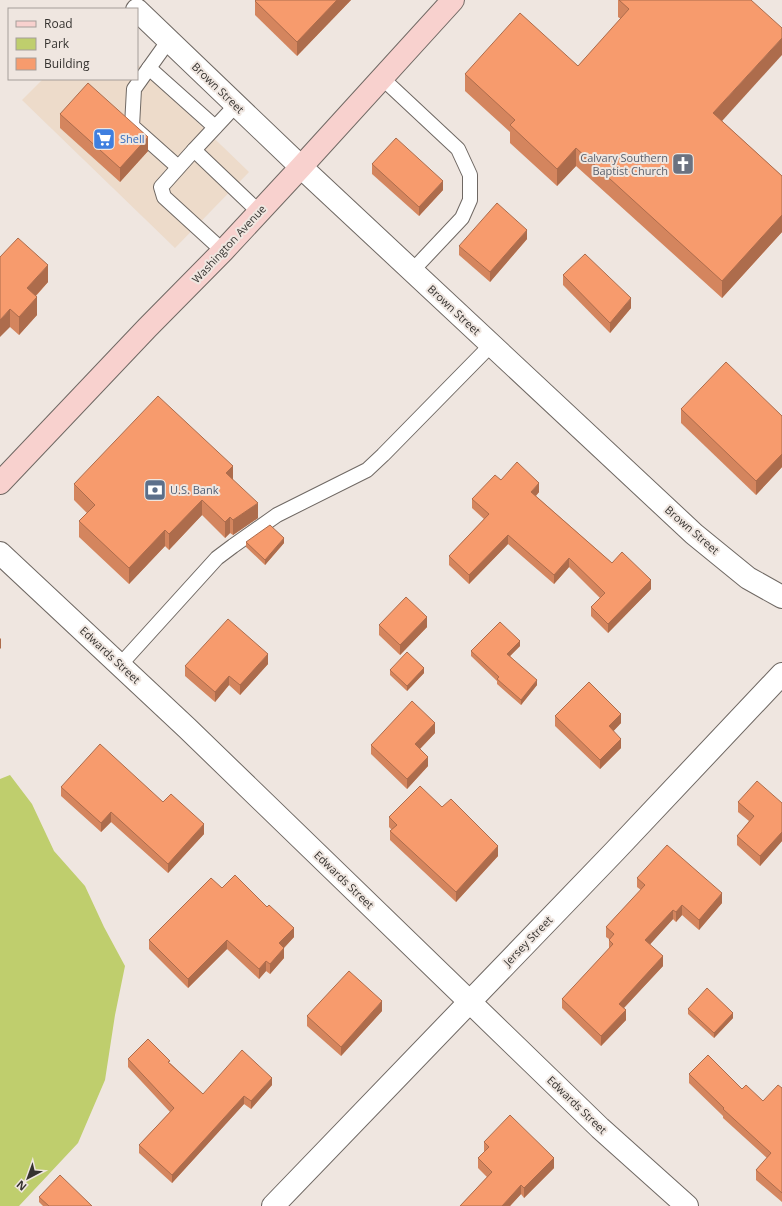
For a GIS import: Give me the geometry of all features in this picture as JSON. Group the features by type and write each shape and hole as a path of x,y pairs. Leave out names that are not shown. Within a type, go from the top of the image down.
{"main road":[{"name":"Washington Avenue","path":"0,483 259,212 453,0"}],"street":[{"name":"Brown Street","path":"126,0 134,8"},
{"name":"Brown Street","path":"138,12 412,272 694,534 748,578 782,597"},
{"name":"Edwards Street","path":"0,554 120,665 600,1128 687,1206"},
{"name":"Jersey Street","path":"273,1206 782,674"}],"lane":[{"path":"169,40 134,89 132,126 178,167"},
{"path":"149,68 215,127"},
{"path":"382,78 458,149 470,175 470,200 462,218 412,272"},
{"path":"222,251 164,197 161,187 236,105"},
{"path":"194,150 259,212"},
{"path":"120,665 217,558 277,515 367,470 491,345"}],"shaded area":[{"path":"138,65 249,172 175,248 22,100 42,80 138,80"}],"green space":[{"path":"10,775 32,804 54,851 85,886 104,927 125,966 115,1015 105,1080 78,1143 19,1206 0,1206 0,779"}],"building":[{"path":"337,0 297,42 255,1"},
{"name":"Calvary Southern Baptist Church","path":"619,0 751,0 782,28 782,38 713,113 782,176 782,215 722,281 576,148 557,169 510,125 515,120 465,74 520,13 578,66 629,9"},
{"name":"Shell","path":"88,83 148,137 120,168 60,114"},
{"path":"396,138 443,181 419,207 372,164"},
{"path":"497,203 527,230 490,272 459,246"},
{"path":"18,238 48,265 27,288 37,297 19,317 10,309 0,320 0,257"},
{"path":"585,254 631,298 610,323 563,275"},
{"path":"726,362 782,416 782,454 756,481 681,409"},
{"name":"U.S. Bank","path":"158,396 233,466 226,473 258,503 233,520 230,517 225,522 202,500 169,534 165,530 129,568 79,521 95,505 74,484"},
{"path":"517,462 539,483 531,492 612,563 622,552 651,580 608,624 591,607 605,593 569,558 554,575 508,535 469,575 449,556 489,514 472,499 495,475 501,480"},
{"path":"270,525 284,538 265,560 246,542"},
{"path":"406,597 427,617 400,645 379,625"},
{"path":"228,619 268,654 240,685 229,676 215,692 185,666"},
{"path":"500,622 520,641 507,654 537,680 521,700 497,679 499,677 471,651"},
{"path":"407,652 424,668 407,686 390,670"},
{"path":"589,682 621,714 609,726 621,739 600,760 555,716"},
{"path":"412,701 435,723 415,744 428,757 407,779 371,745"},
{"path":"100,744 163,802 171,794 204,824 168,864 111,812 101,823 61,787"},
{"path":"757,781 782,803 782,832 760,856 737,836 754,816 738,802"},
{"path":"420,786 442,807 451,799 498,846 456,892 390,831 397,825 389,817"},
{"path":"667,845 722,893 699,920 682,905 676,912 673,910 645,940 663,956 619,1004 626,1010 601,1036 562,999 613,944 609,940 614,934 606,927 645,885 637,878"},
{"path":"235,875 267,907 269,905 294,928 279,943 284,948 270,964 266,961 259,969 227,940 188,979 149,940 211,878 222,888"},
{"path":"349,971 382,1001 341,1047 307,1016"},
{"path":"707,988 733,1013 714,1033 688,1009"},
{"path":"148,1039 170,1061 168,1062 203,1094 242,1050 272,1078 251,1101 244,1096 172,1175 139,1145 174,1108 128,1059"},
{"path":"708,1055 742,1089 746,1085 763,1101 778,1085 782,1088 782,1193 756,1170 771,1153 723,1109 724,1108 689,1074"},
{"path":"510,1115 554,1158 524,1188 521,1185 502,1206 460,1206 492,1172 478,1158 489,1147 484,1142"},
{"path":"60,1175 92,1206 49,1206 39,1197"}],"place":[{"name":"Shell","path":"104,139"},
{"name":"Calvary Southern Baptist Church","path":"683,164"},
{"name":"U.S. Bank","path":"155,490"}]}
